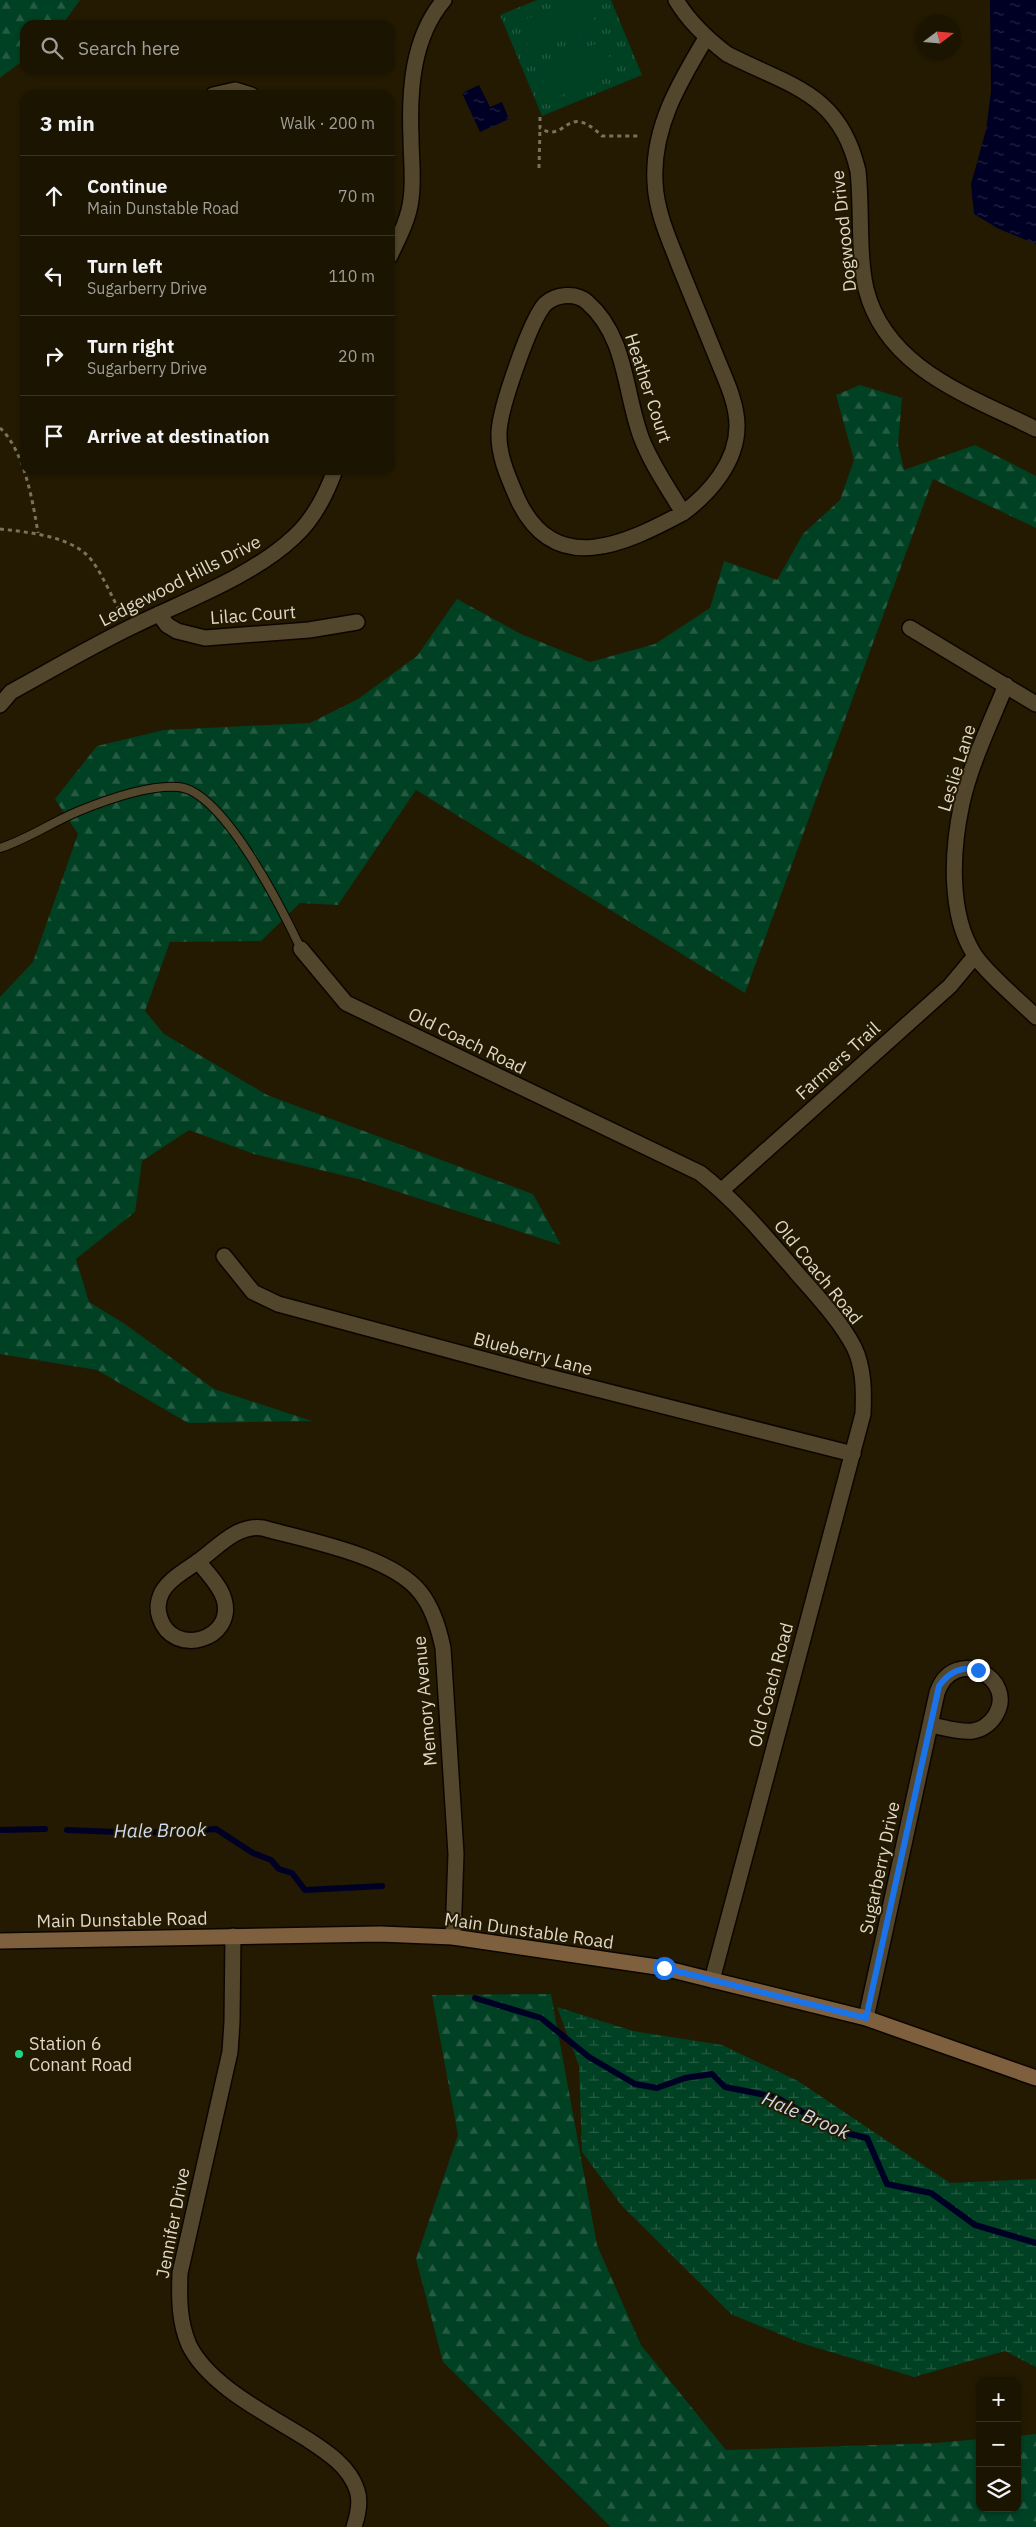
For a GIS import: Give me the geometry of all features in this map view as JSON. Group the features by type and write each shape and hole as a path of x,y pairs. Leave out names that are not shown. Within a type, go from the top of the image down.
{"main road":[{"name":"Main Dunstable Road","path":"0,1941 380,1934 453,1937 664,1968 866,2018 1036,2078"}],"street":[{"path":"395,245 412,200 410,106 416,57 433,14 444,0"},
{"name":"Dogwood Drive","path":"676,0 693,24 706,38 727,54 817,99 833,113 845,131 854,153 858,171 866,288 872,307 890,340 920,368 1036,430"},
{"name":"Heather Court","path":"683,513 641,439 620,355 612,335 600,316 586,301 573,295 559,296 546,303 537,315 508,392 499,430 503,462 520,503 534,528 556,544 583,549 597,547 636,535 683,513 703,496 716,481 728,461 735,443 737,428 732,399 670,241 658,207 655,184 656,144 661,126 671,100 706,38"},
{"name":"Ledgewood Hills Drive","path":"0,705 5,690 256,565 278,551 311,518 326,496 333,475"},
{"name":"Lilac Court","path":"159,614 167,625 177,631 205,638 308,630 357,622"},
{"path":"910,628 1036,704"},
{"name":"Leslie Lane","path":"1006,685 962,802 956,855 956,900 962,931 975,956 1036,1016"},
{"name":"Old Coach Road","path":"301,949 346,1003 700,1173 722,1190 817,1296 837,1320 854,1347 861,1367 864,1391 863,1414 712,1980"},
{"name":"Farmers Trail","path":"722,1190 950,986 975,956"},
{"name":"Blueberry Lane","path":"224,1256 253,1292 278,1304 530,1372 852,1454"},
{"name":"Memory Avenue","path":"198,1561 221,1591 225,1613 219,1628 208,1638 193,1642 172,1635 166,1630 160,1618 158,1604 167,1586 198,1561 236,1533 257,1527 371,1559 396,1571 420,1592 435,1619 443,1648 456,1854 453,1937"},
{"name":"Sugarberry Drive","path":"866,2018 930,1725 939,1686 953,1672 972,1669 984,1673 994,1682 1000,1701 996,1715 986,1726 972,1731 930,1725"},
{"name":"Jennifer Drive","path":"233,1936 230,2052 180,2273 179,2300 182,2324 190,2345 215,2378 333,2456 349,2474 357,2490 359,2506 354,2527"}],"lane":[{"path":"0,848 20,841 79,812 150,788 180,787 204,798 245,848 276,898 301,949"}],"path":[{"path":"539,168 540,118"},
{"path":"540,128 550,133 556,132 568,123 582,120 602,136 640,136"},
{"path":"0,428 17,451 20,461"},
{"path":"24,475 34,510 38,533"},
{"path":"0,529 38,533 78,549 90,557 129,628"}],"green space":[{"path":"0,0 80,0 66,20 20,20 20,63 0,78"},
{"path":"537,0 611,0 642,75 542,116 500,15"},
{"path":"573,0 587,0 597,26 531,53 519,22"},
{"path":"603,41 616,73 550,100 537,68"},
{"path":"860,385 902,398 898,444 904,470 975,445 1036,476 1036,528 933,479 745,993 416,790 338,905 300,903 261,941 170,942 145,1011 164,1034 267,1095 533,1194 561,1245 362,1180 254,1154 189,1130 142,1161 135,1212 76,1259 89,1302 125,1324 214,1389 312,1421 188,1423 97,1370 0,1354 0,997 33,962 78,834 55,799 97,746 164,730 310,723 358,699 417,656 457,599 521,634 590,662 655,644 710,608 724,561 777,580 803,534 840,500 854,460 836,395"},
{"path":"551,1994 597,2245 641,2345 726,2450 936,2443 976,2439 976,2512 1021,2512 1021,2436 1036,2434 1036,2527 611,2527 443,2362 416,2259 458,2135 432,1995"},
{"path":"557,2007 633,2031 722,2045 798,2081 950,2183 1036,2179 1036,2367 1005,2351 914,2377 801,2343 731,2314 622,2206 582,2152 579,2066"}],"water":[{"path":"990,0 1036,0 1036,244 999,229 974,214 971,184 986,130 991,91"},
{"path":"479,85 490,107 502,102 509,119 480,132 462,93"}],"waterway":[{"name":"Hale Brook","path":"0,1830 45,1829"},
{"name":"Hale Brook","path":"67,1830 143,1833 216,1829 253,1853 271,1860 279,1869 292,1873 305,1890 382,1886"},
{"name":"Hale Brook","path":"475,1998 541,2018 589,2057 635,2084 657,2088 685,2078 712,2074 725,2087 776,2097 834,2130 867,2138 887,2184 931,2193 975,2225 1036,2243"}],"place":[{"name":"Station 6 Conant Road","path":"19,2054"}],"route":[{"path":"664,1968 866,2018 939,1686 953,1672 965,1668 978,1670"}]}
